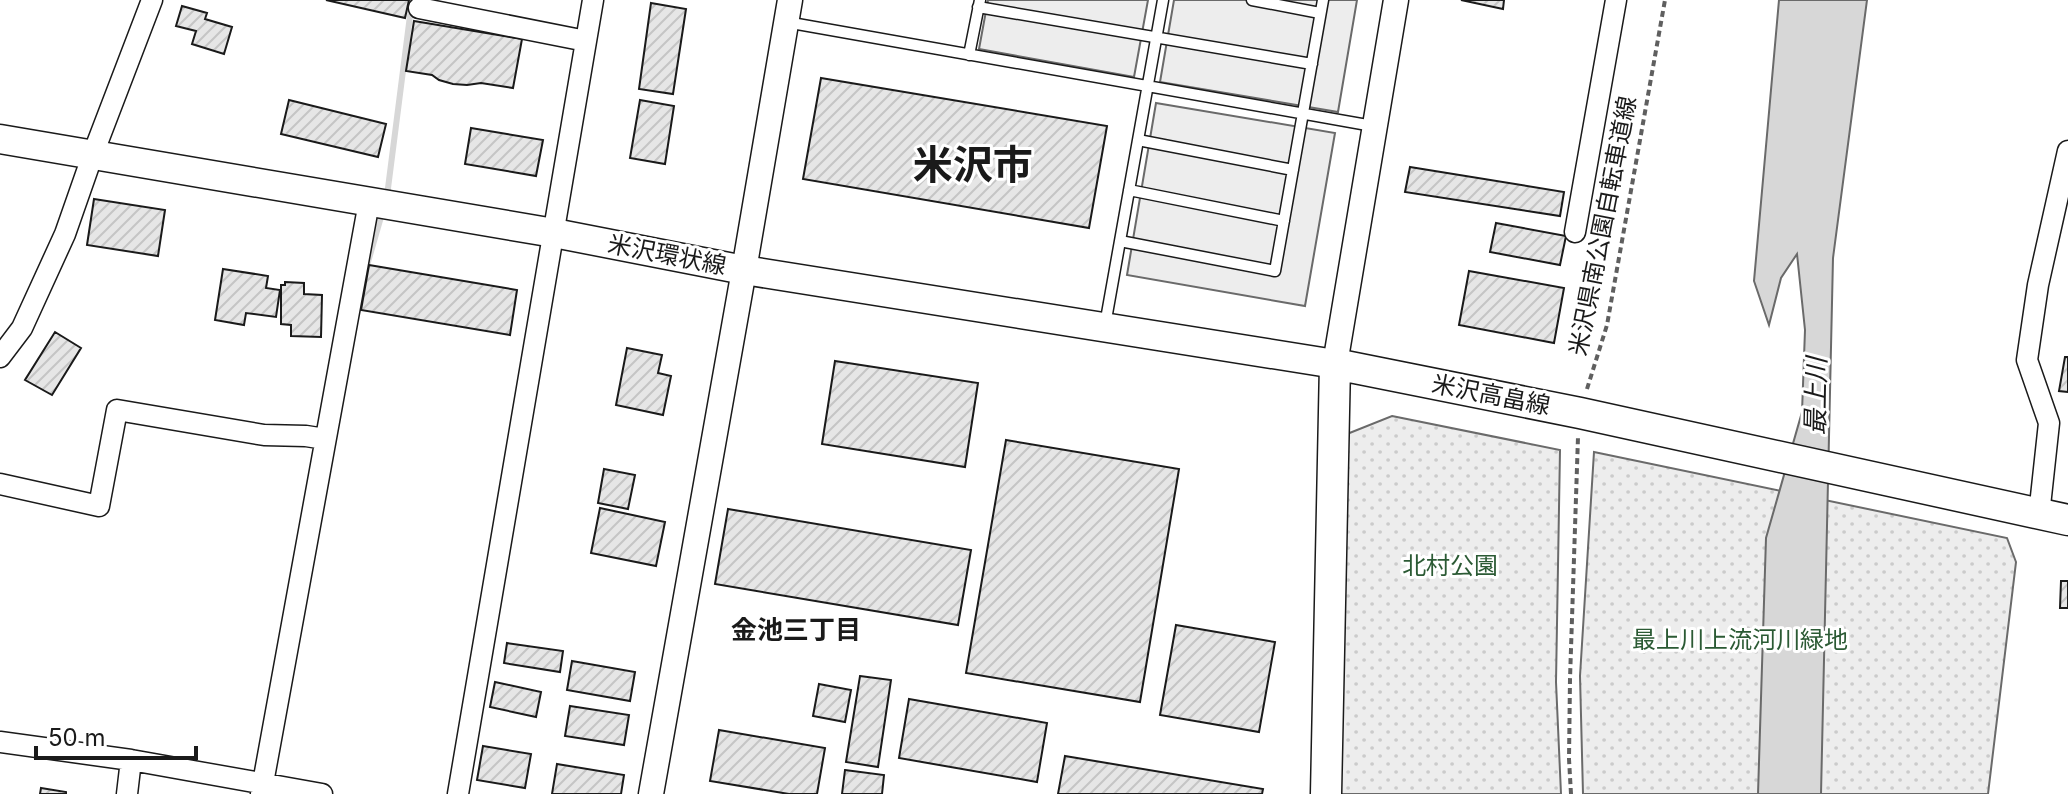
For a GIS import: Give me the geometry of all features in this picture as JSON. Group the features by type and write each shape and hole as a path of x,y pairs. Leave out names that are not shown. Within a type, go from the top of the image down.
{"main road":[{"name":"米沢環状線","path":"0,139 554,233 744,270 1335,364"},
{"name":"米沢高畠線","path":"1335,364 1594,416 2039,515"},
{"path":"1326,794 1335,364"}],"street":[{"path":"0,357 22,328 65,234 152,0"},
{"path":"458,794 593,0"},
{"path":"1335,364 1396,0"},
{"path":"1575,232 1616,0"},
{"path":"419,8 586,41"},
{"path":"651,794 788,11"},
{"path":"2039,515 2049,423 2027,360 2038,285 2068,151"},
{"path":"262,788 369,202"},
{"path":"0,484 99,506 117,410 264,435 325,439"},
{"path":"0,742 131,760 262,788 322,794"},
{"path":"127,794 131,760"}],"lane":[{"path":"1104,327 1163,0"},
{"path":"1252,0 1320,13"},
{"path":"1120,241 1275,271 1323,0"},
{"path":"969,55 979,4 1312,64"},
{"path":"788,11 969,55 1375,127"},
{"path":"1138,140 1293,170"},
{"path":"1129,190 1284,221"}],"path":[{"name":"米沢県南公園自転車道線","path":"1571,794 1570,679 1576,483 1594,416 1607,325 1665,0"}],"shaded area":[{"path":"988,0 1148,0 1134,77 979,49"},
{"path":"1174,0 1357,0 1338,112 1160,82"},
{"path":"1156,103 1335,133 1305,306 1127,275"}],"green space":[{"name":"北村公園","path":"1392,416 1560,450 1556,682 1561,794 1339,794 1342,436"},
{"name":"最上川上流河川緑地","path":"1594,452 2007,538 2016,562 1988,794 1583,794 1580,676"}],"water":[{"name":"最上川","path":"1779,0 1867,0 1833,258 1821,794 1758,794 1766,538 1802,412 1805,330 1797,254 1781,278 1769,325 1754,281"}],"building":[{"path":"326,0 409,0 405,18"},
{"path":"1461,0 1504,0 1503,9"},
{"path":"651,3 686,9 673,94 639,89"},
{"path":"182,6 207,13 205,19 232,27 224,54 192,44 196,31 176,26"},
{"path":"414,21 522,39 513,88 481,83 453,84 432,75 406,71"},
{"path":"821,78 1107,126 1089,228 803,179"},
{"path":"289,100 386,124 378,157 281,134"},
{"path":"640,100 674,106 665,164 630,158"},
{"path":"471,128 543,140 536,176 465,164"},
{"path":"1410,167 1564,192 1560,216 1405,192"},
{"path":"94,199 165,210 158,256 87,245"},
{"path":"1496,223 1566,236 1560,265 1490,252"},
{"path":"369,265 517,290 510,335 361,310"},
{"path":"223,269 268,276 266,288 280,290 276,317 246,313 244,325 215,320"},
{"path":"1469,271 1564,288 1554,343 1459,325"},
{"path":"285,282 304,283 304,294 322,295 321,337 291,336 291,325 281,324 281,285"},
{"path":"55,332 81,348 52,395 25,380"},
{"path":"627,348 662,355 658,373 671,376 663,415 616,405"},
{"path":"2065,357 2068,357 2068,392 2059,391"},
{"path":"835,361 978,383 965,467 822,444"},
{"path":"1006,440 1179,469 1140,702 966,673"},
{"path":"604,469 635,475 628,509 598,503"},
{"path":"600,508 665,522 656,566 591,553"},
{"path":"728,509 971,550 958,625 715,584"},
{"path":"2061,581 2068,581 2068,608 2060,608"},
{"path":"1176,625 1275,642 1259,732 1160,715"},
{"path":"507,643 563,651 560,672 504,663"},
{"path":"572,661 635,672 630,701 567,690"},
{"path":"860,676 891,680 878,767 846,762"},
{"path":"495,682 541,692 536,717 490,707"},
{"path":"819,684 851,690 845,722 813,716"},
{"path":"909,699 1047,723 1037,782 899,758"},
{"path":"570,706 629,715 624,745 565,736"},
{"path":"719,730 825,748 817,794 789,794 710,781"},
{"path":"483,746 531,754 525,788 477,780"},
{"path":"1065,756 1263,789 1262,794 1058,794"},
{"path":"557,764 624,775 621,794 552,794"},
{"path":"845,770 884,775 882,794 842,794"},
{"path":"41,788 66,792 66,794 40,794"}],"waterway":[{"path":"387,196 412,0"},
{"path":"366,269 383,210"}],"district":[{"name":"米沢市","path":"973,165"},
{"name":"金池三丁目","path":"796,630"}]}
